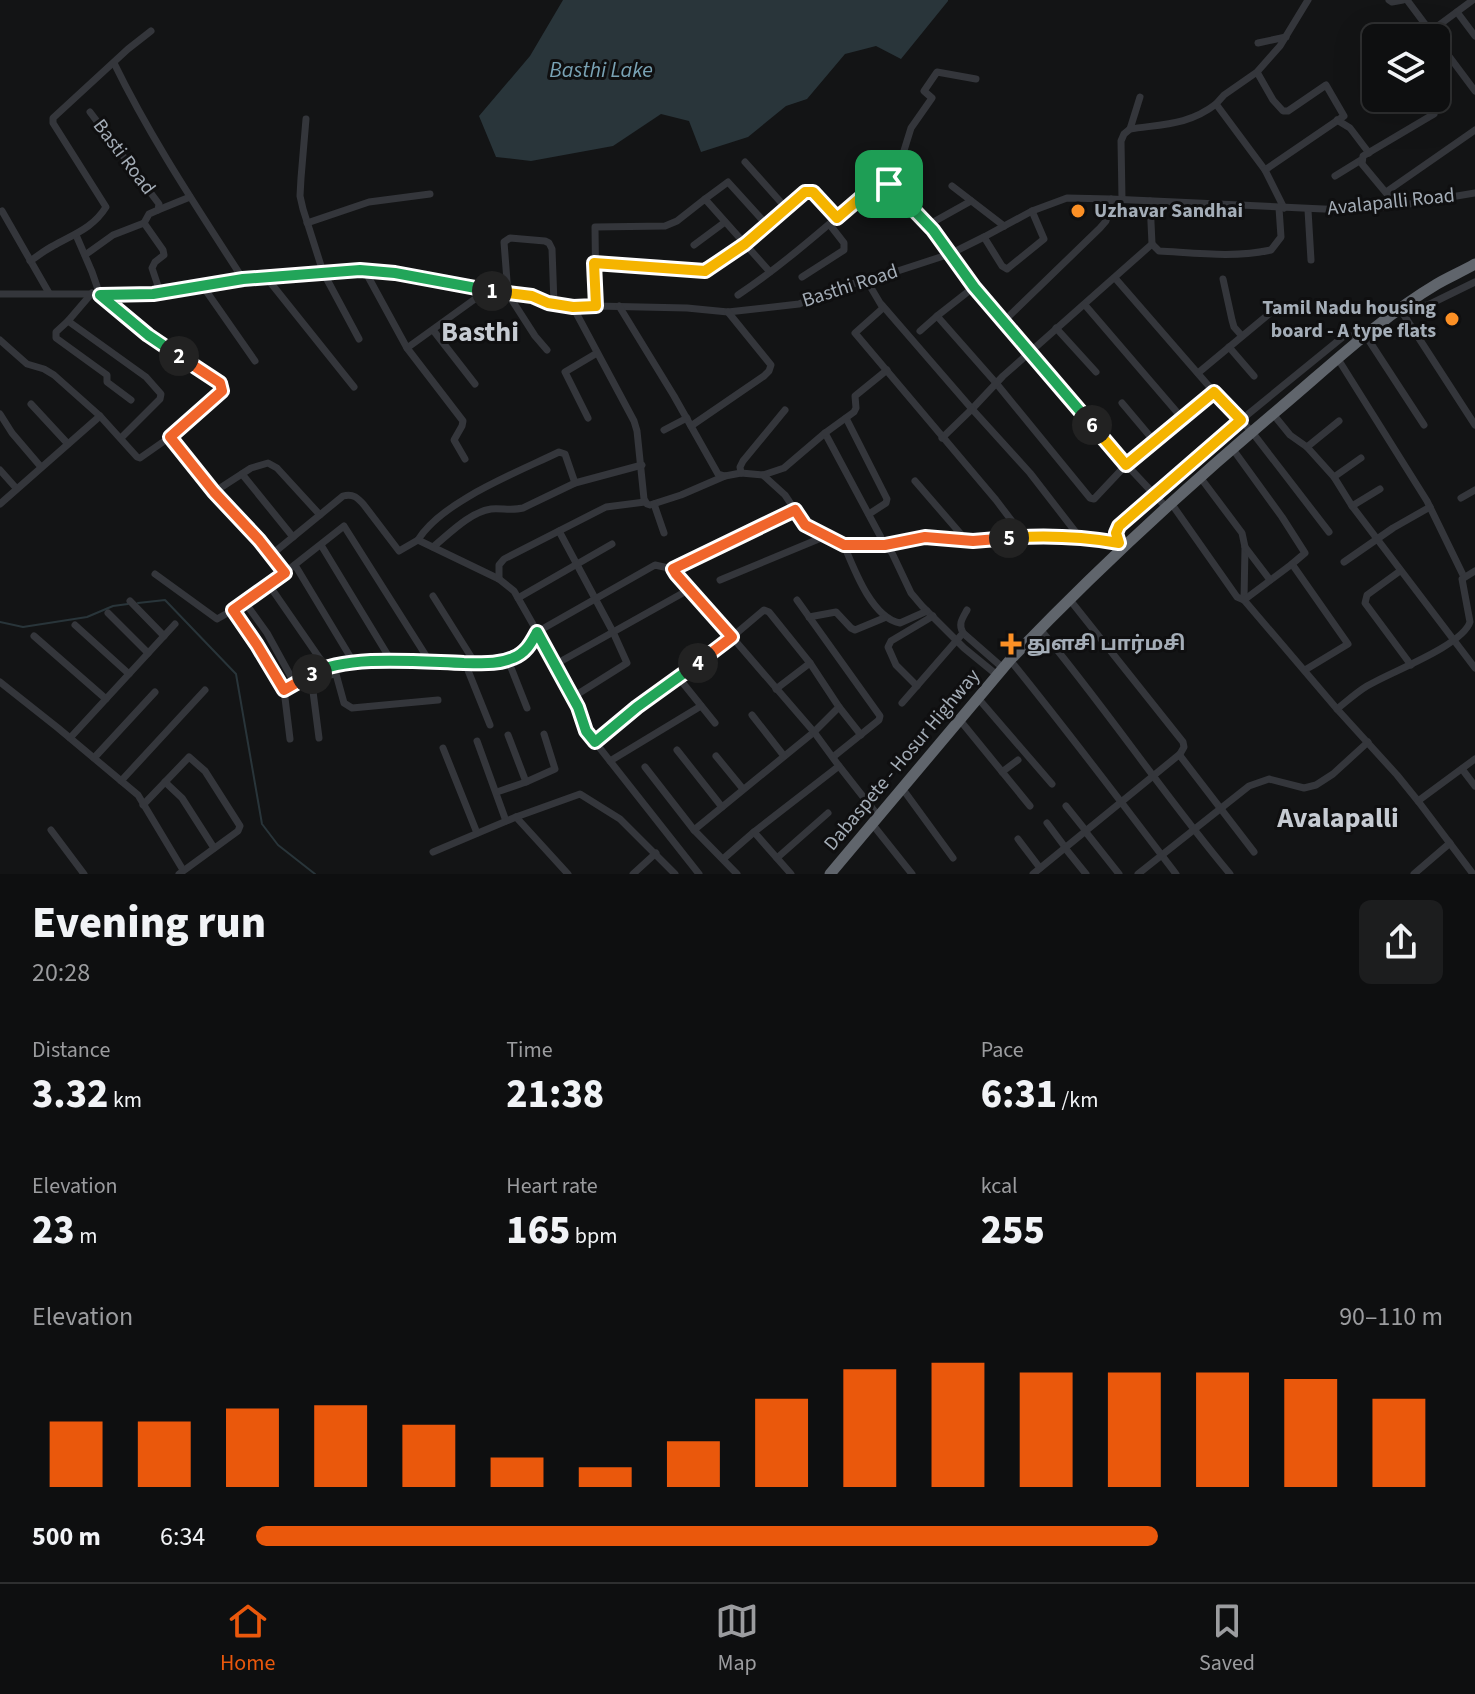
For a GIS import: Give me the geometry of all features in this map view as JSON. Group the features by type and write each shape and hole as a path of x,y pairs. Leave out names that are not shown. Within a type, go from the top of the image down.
{"highway":[{"name":"Dabaspete - Hosur Highway","path":"830,874 977,697 1123,544 1364,338 1437,284 1475,264"}],"street":[{"path":"1122,199 1121,141 1124,134 1130,129 1191,120 1202,115 1257,72 1280,46 1308,0"},
{"path":"1389,0 1405,0 1425,24"},
{"path":"1441,24 1473,0"},
{"path":"1457,12 1475,36"},
{"path":"30,261 87,229 106,207 52,119 151,31"},
{"path":"1258,43 1286,37"},
{"path":"1450,57 1475,91"},
{"path":"114,63 190,197 243,279"},
{"path":"738,295 830,225 902,157 911,128 932,98 924,91 937,72 976,79"},
{"path":"1257,72 1283,111 1288,111 1326,85 1344,116 1265,170"},
{"path":"1130,129 1140,97"},
{"path":"1150,201 1152,244 1159,251 1258,253 1271,250 1277,244 1281,237 1281,208 1265,170 1216,104"},
{"name":"Basti Road","path":"90,112 159,204 158,210 149,214 144,223 163,250 163,258 155,262 152,268 160,292"},
{"path":"1335,176 1434,114"},
{"path":"306,119 300,196 323,272 359,339"},
{"path":"1337,120 1350,128 1369,153"},
{"path":"1386,192 1475,130"},
{"path":"1361,160 1397,206"},
{"path":"745,162 786,208"},
{"path":"880,181 889,184 928,225 1029,353 1126,465 1169,505 1237,597 1244,600 1368,742 1418,801 1473,874"},
{"path":"596,306 595,227 665,226 677,221 728,182 767,225"},
{"path":"952,186 1004,226"},
{"path":"594,263 702,271 745,244 805,192 813,192 837,218"},
{"name":"Avalapalli Road","path":"1067,198 1345,210 1397,206 1475,193"},
{"path":"307,223 369,202 430,194"},
{"path":"158,210 190,197"},
{"name":"Basthi Road","path":"619,306 728,312 799,304 841,286 867,281 950,254 1032,211 1067,198"},
{"path":"705,199 770,272"},
{"path":"1003,322 1100,228 1106,221 1111,199"},
{"path":"928,225 971,201"},
{"path":"1308,210 1311,260"},
{"path":"2,211 49,293"},
{"path":"984,237 1007,269 1044,239 1032,211"},
{"path":"694,245 725,222"},
{"path":"85,255 113,235 144,223"},
{"path":"802,277 844,250 844,243 830,225"},
{"path":"0,340 27,364 48,371 100,416 140,458 170,437 222,391 220,383 148,335 96,294 76,235"},
{"path":"547,350 508,294 504,242 510,238 549,243 552,249 554,304"},
{"path":"942,438 996,383 1152,244"},
{"path":"365,271 407,348 463,421 454,440 465,459"},
{"path":"0,294 153,294 243,279 365,271 437,279 486,291 532,296 573,307 619,306 718,474 725,476"},
{"path":"266,277 354,387"},
{"path":"1115,278 1252,432 1329,532"},
{"path":"1223,279 1234,327 1242,336"},
{"path":"867,281 882,305 1030,473 1081,539"},
{"path":"1475,282 1428,305 1402,308 1475,425"},
{"path":"202,285 255,361"},
{"path":"920,331 974,287"},
{"path":"407,348 486,291"},
{"path":"96,294 56,332 56,338 107,375 106,381 131,400"},
{"path":"882,305 883,308 855,333 1024,537"},
{"path":"1085,305 1182,418"},
{"path":"573,307 634,421 645,502"},
{"path":"664,430 689,422 769,371 771,365 728,312"},
{"path":"1198,373 1269,314"},
{"path":"937,316 1090,498 1094,499 1126,465 1214,392"},
{"path":"68,321 146,377 161,394 160,399 121,438"},
{"path":"1056,328 1096,372"},
{"path":"433,330 475,384"},
{"path":"1123,544 1116,533 1119,526 1344,336 1364,338 1424,425"},
{"path":"1229,347 1254,376"},
{"path":"588,418 565,372 597,353"},
{"path":"1337,709 1364,687 1454,640 1469,625 1462,581 1464,577 1430,507 1338,359"},
{"path":"499,579 500,562 606,507 645,502 650,505 725,476 741,473 763,475 784,468 855,410 855,396 887,370"},
{"path":"1122,403 1154,441"},
{"path":"31,404 68,444"},
{"path":"741,473 743,461 785,410"},
{"path":"0,414 41,467"},
{"path":"1273,414 1334,477 1377,540 1475,668"},
{"path":"0,504 100,416"},
{"path":"846,418 887,499 886,503 869,514"},
{"path":"1307,447 1339,421"},
{"path":"825,433 911,593 930,613 1003,668 1076,742 1176,874"},
{"path":"170,437 285,573"},
{"path":"1232,448 1305,553 1244,600"},
{"path":"271,555 343,496 358,498 399,551 418,540 430,523 480,490 559,452 565,454 575,483"},
{"path":"1334,477 1361,458"},
{"path":"214,492 265,462 272,464 320,515"},
{"path":"433,547 475,515 488,509 523,508 575,483 642,465"},
{"path":"0,470 16,488"},
{"path":"242,474 293,537"},
{"path":"763,475 785,495 805,525 844,545 885,545 925,537 966,540 1024,537 1081,539 1123,544"},
{"path":"1200,477 1242,533 1245,547 1244,600"},
{"path":"915,481 966,540"},
{"path":"1352,506 1380,489"},
{"path":"1461,498 1475,490"},
{"path":"654,504 664,533"},
{"path":"1344,562 1430,507"},
{"path":"284,690 325,666 392,662 493,664 514,658 529,647 537,632 655,565 673,569 795,510"},
{"path":"155,574 217,619 269,585 344,526 430,662"},
{"path":"559,531 627,663 573,697"},
{"path":"720,580 826,536"},
{"path":"418,540 499,579 514,591 573,697 586,731 699,874"},
{"path":"518,598 612,544"},
{"path":"321,545 392,662"},
{"path":"844,545 854,569 884,618 900,623 930,613"},
{"path":"1245,547 1270,580"},
{"path":"1292,564 1348,644 1305,670"},
{"path":"295,565 354,663"},
{"path":"673,569 814,732 909,873"},
{"path":"1400,571 1367,595 1365,603 1411,665"},
{"path":"1464,577 1475,571"},
{"path":"269,585 325,666"},
{"path":"556,664 690,589"},
{"path":"433,596 475,663"},
{"path":"797,600 880,716 833,757"},
{"path":"1033,874 1180,754 1184,747 1070,600"},
{"path":"130,601 164,636"},
{"path":"244,601 267,633 295,684"},
{"path":"233,610 284,690 290,739"},
{"path":"595,742 764,610 810,663 861,735"},
{"path":"902,703 960,637 961,621 967,610"},
{"path":"809,617 836,612 855,630 884,618"},
{"path":"108,613 148,653"},
{"path":"917,686 896,665 888,647 891,641 930,613"},
{"path":"70,738 175,624"},
{"path":"75,625 129,674"},
{"path":"1040,629 1230,874"},
{"path":"34,636 106,699"},
{"path":"508,660 527,708"},
{"path":"465,663 490,725"},
{"path":"776,689 810,663"},
{"path":"311,676 336,674 344,703 352,708 438,700"},
{"path":"311,676 319,738"},
{"path":"678,677 715,723"},
{"path":"0,682 4,689 70,738 138,795 143,805 181,872 238,831 240,826 205,771 189,757 143,805"},
{"path":"121,781 205,690"},
{"path":"94,758 155,692"},
{"path":"977,697 1052,784"},
{"path":"610,761 701,706"},
{"path":"694,830 814,732 839,707"},
{"path":"752,715 784,756"},
{"path":"959,719 1030,806"},
{"path":"497,792 555,769 544,734"},
{"path":"508,735 526,782"},
{"path":"477,741 506,821"},
{"path":"1138,874 1249,786 1269,779 1304,788 1316,785 1368,742"},
{"path":"443,748 477,833"},
{"path":"677,750 722,807"},
{"path":"1180,754 1254,852"},
{"path":"716,756 743,789"},
{"path":"1418,801 1475,759"},
{"path":"1002,772 1018,760"},
{"path":"723,859 839,766"},
{"path":"645,767 694,830 737,874"},
{"path":"1462,769 1475,786"},
{"path":"165,782 182,798 214,848"},
{"path":"902,788 953,858"},
{"path":"433,852 580,794 620,819 675,874"},
{"path":"1066,806 1119,874"},
{"path":"777,858 828,813"},
{"path":"516,817 568,874"},
{"path":"1047,823 1086,874"},
{"path":"51,830 84,874"},
{"path":"754,832 791,874"},
{"path":"1018,839 1051,874"},
{"path":"1414,874 1450,843"},
{"path":"633,874 656,853"}],"water":[{"name":"Basthi Lake","path":"563,0 948,1 901,59 876,46 845,54 807,99 786,106 748,137 701,152 689,121 661,114 613,146 531,161 496,157 479,116 530,56"}],"waterway":[{"path":"138,603 165,600 236,674 262,824 278,845 315,874"},
{"path":"0,622 23,627 87,617 113,606 128,604"}],"place":[{"name":"Uzhavar Sandhai","path":"1078,211"},
{"name":"Tamil Nadu housing board - A type flats","path":"1452,319"},
{"name":"துளசி பார்மசி","path":"1011,644"}],"district":[{"name":"Basthi","path":"480,332"},
{"name":"Avalapalli","path":"1338,818"}],"route":[{"path":"880,181 889,184 933,230 974,287 1126,465 1214,392 1241,420 1119,526 1116,533 1119,543 1030,537 973,541 925,537 885,545 844,545 805,525 795,510 673,569 732,637 595,742 586,731 578,707 537,632 529,647 514,658 493,664 374,661 325,666 284,690 233,610 285,573 170,437 222,391 222,387 148,335 100,295 153,294 243,279 360,270 437,279 486,291 532,296 548,303 573,307 596,306 594,263 705,271 745,244 805,192 813,192 837,218 880,181"}]}
